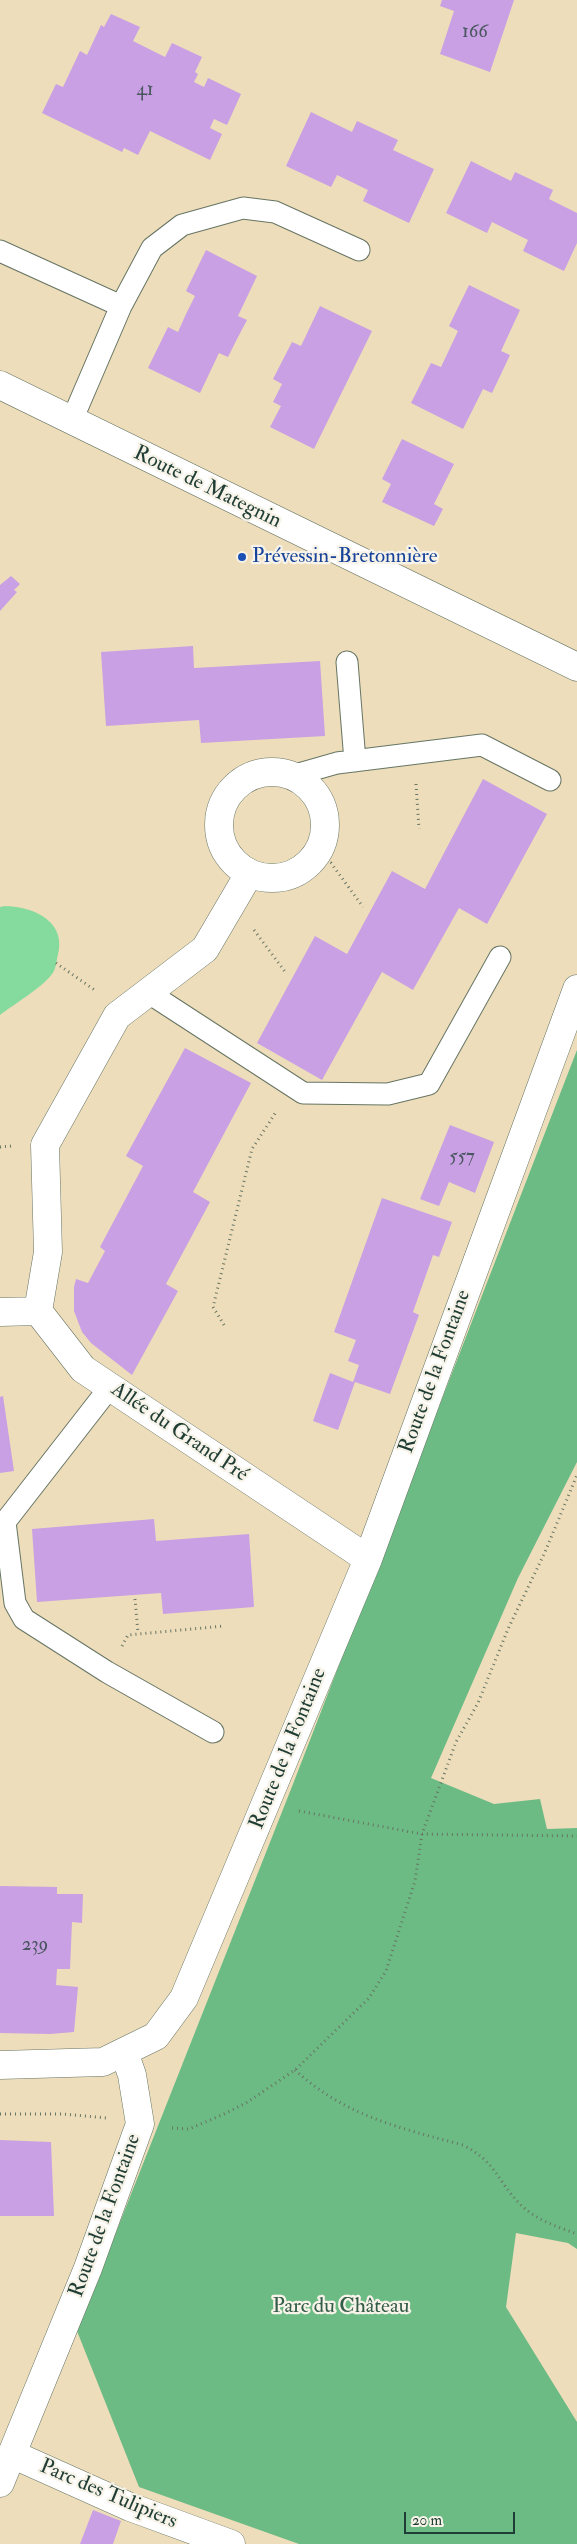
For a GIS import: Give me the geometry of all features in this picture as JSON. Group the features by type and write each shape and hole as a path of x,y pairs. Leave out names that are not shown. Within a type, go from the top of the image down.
{"street":[{"name":"Route de Mategnin","path":"0,385 577,667"},
{"path":"267,772 295,775 319,798 326,820 325,839 317,856 303,870 286,878 267,879 249,874 237,866 225,851 219,834 223,803 234,788 249,777 267,772"},
{"path":"0,1312 38,1311 48,1252 45,1145 117,1016 205,949 249,874"},
{"name":"Route de la Fontaine","path":"0,2484 14,2455 88,2268 140,2124 132,2075 124,2052 156,2036 184,1998 368,1559 577,989"},
{"name":"Allée du Grand Pré","path":"38,1311 83,1369 368,1559"},
{"path":"0,2064 103,2062 124,2052"},
{"name":"Parc des Tulipiers","path":"14,2455 130,2507 230,2544"}],"lane":[{"path":"72,420 121,306 152,248 182,225 243,208 275,212 359,250"},
{"path":"0,251 121,306"},
{"path":"347,662 355,761"},
{"path":"295,775 355,761 482,745 550,780"},
{"path":"149,993 303,1092 388,1094 429,1084 500,957"},
{"path":"110,1387 5,1522 15,1603 24,1619 107,1672 213,1732"}],"path":[{"path":"414,753 419,829"},
{"path":"317,856 331,863 363,907"},
{"path":"230,908 253,929 286,973"},
{"path":"56,963 124,1011"},
{"path":"224,1325 213,1307 252,1149 292,1085"},
{"path":"0,2114 63,2114 117,2119 160,2128 189,2129 246,2103 295,2070 369,1998 386,1971 415,1881 422,1834 456,1742 478,1704 508,1629 545,1552 577,1475"},
{"path":"135,1599 138,1633"},
{"path":"107,1672 128,1635 224,1626"},
{"path":"267,1801 314,1815 422,1834 577,1836"},
{"path":"295,2070 309,2083 332,2098 376,2121 463,2144 489,2162 520,2204 549,2224 577,2234"}],"green space":[{"path":"5,906 38,913 47,919 54,926 58,935 59,946 55,969 48,979 0,1015 0,907"},
{"name":"Parc du Château","path":"577,1050 577,1462 518,1578 431,1778 494,1804 540,1799 547,1829 577,1828 577,2249 568,2243 516,2233 506,2307 577,2422 577,2544 299,2544 139,2487 77,2331 293,1784"}],"building":[{"path":"442,0 514,0 490,72 440,54 454,11 440,6"},
{"path":"111,14 140,27 133,41 165,57 172,43 202,57 195,72 198,74 194,82 204,87 208,78 241,94 227,125 214,119 210,128 222,134 210,160 150,131 138,155 124,148 122,152 42,113 56,84 63,87 80,51 87,55 101,25 104,27"},
{"path":"311,112 352,132 357,121 398,140 393,150 434,169 409,223 363,201 368,190 337,175 331,187 286,166"},
{"path":"471,161 511,181 515,172 553,190 549,199 577,213 577,243 564,271 523,251 528,240 492,222 487,233 446,213"},
{"path":"206,250 257,276 238,316 247,320 228,357 219,353 200,393 148,368 168,327 178,332 195,296 186,291"},
{"path":"469,285 520,310 501,351 510,355 492,393 483,389 463,429 411,403 431,363 441,367 458,331 449,326"},
{"path":"320,306 372,331 314,449 270,427 281,406 273,402 282,384 273,379 292,342 301,346"},
{"path":"402,439 454,464 434,504 443,509 434,526 382,502 391,484 382,479"},
{"path":"11,576 20,584 14,590 17,592 0,611 0,585"},
{"path":"193,646 194,668 320,661 325,736 201,743 199,720 106,726 101,652"},
{"path":"483,779 547,814 487,924 459,908 413,990 382,972 322,1080 257,1043 315,936 347,954 392,871 425,889"},
{"path":"185,1048 251,1083 193,1192 210,1202 166,1284 178,1291 132,1375 91,1343 82,1332 74,1311 74,1287 76,1279 88,1283 105,1251 100,1247 143,1166 126,1156"},
{"path":"450,1125 494,1142 475,1193 449,1182 439,1206 420,1199"},
{"path":"382,1198 452,1222 439,1257 433,1255 413,1312 419,1315 390,1394 355,1382 338,1430 313,1421 330,1373 353,1382 359,1365 348,1361 356,1340 334,1332"},
{"path":"3,1396 14,1471 0,1473 0,1397"},
{"path":"154,1519 156,1541 249,1534 254,1607 163,1614 161,1593 37,1602 32,1529"},
{"path":"0,1886 57,1887 57,1894 83,1894 82,1923 72,1922 70,1969 57,1969 56,1985 78,1987 74,2032 50,2034 0,2033"},
{"path":"0,2140 51,2142 54,2216 0,2216"},
{"path":"93,2510 121,2521 113,2544 80,2544"}],"place":[{"name":"Prévessin-Bretonnière","path":"242,557"}]}
